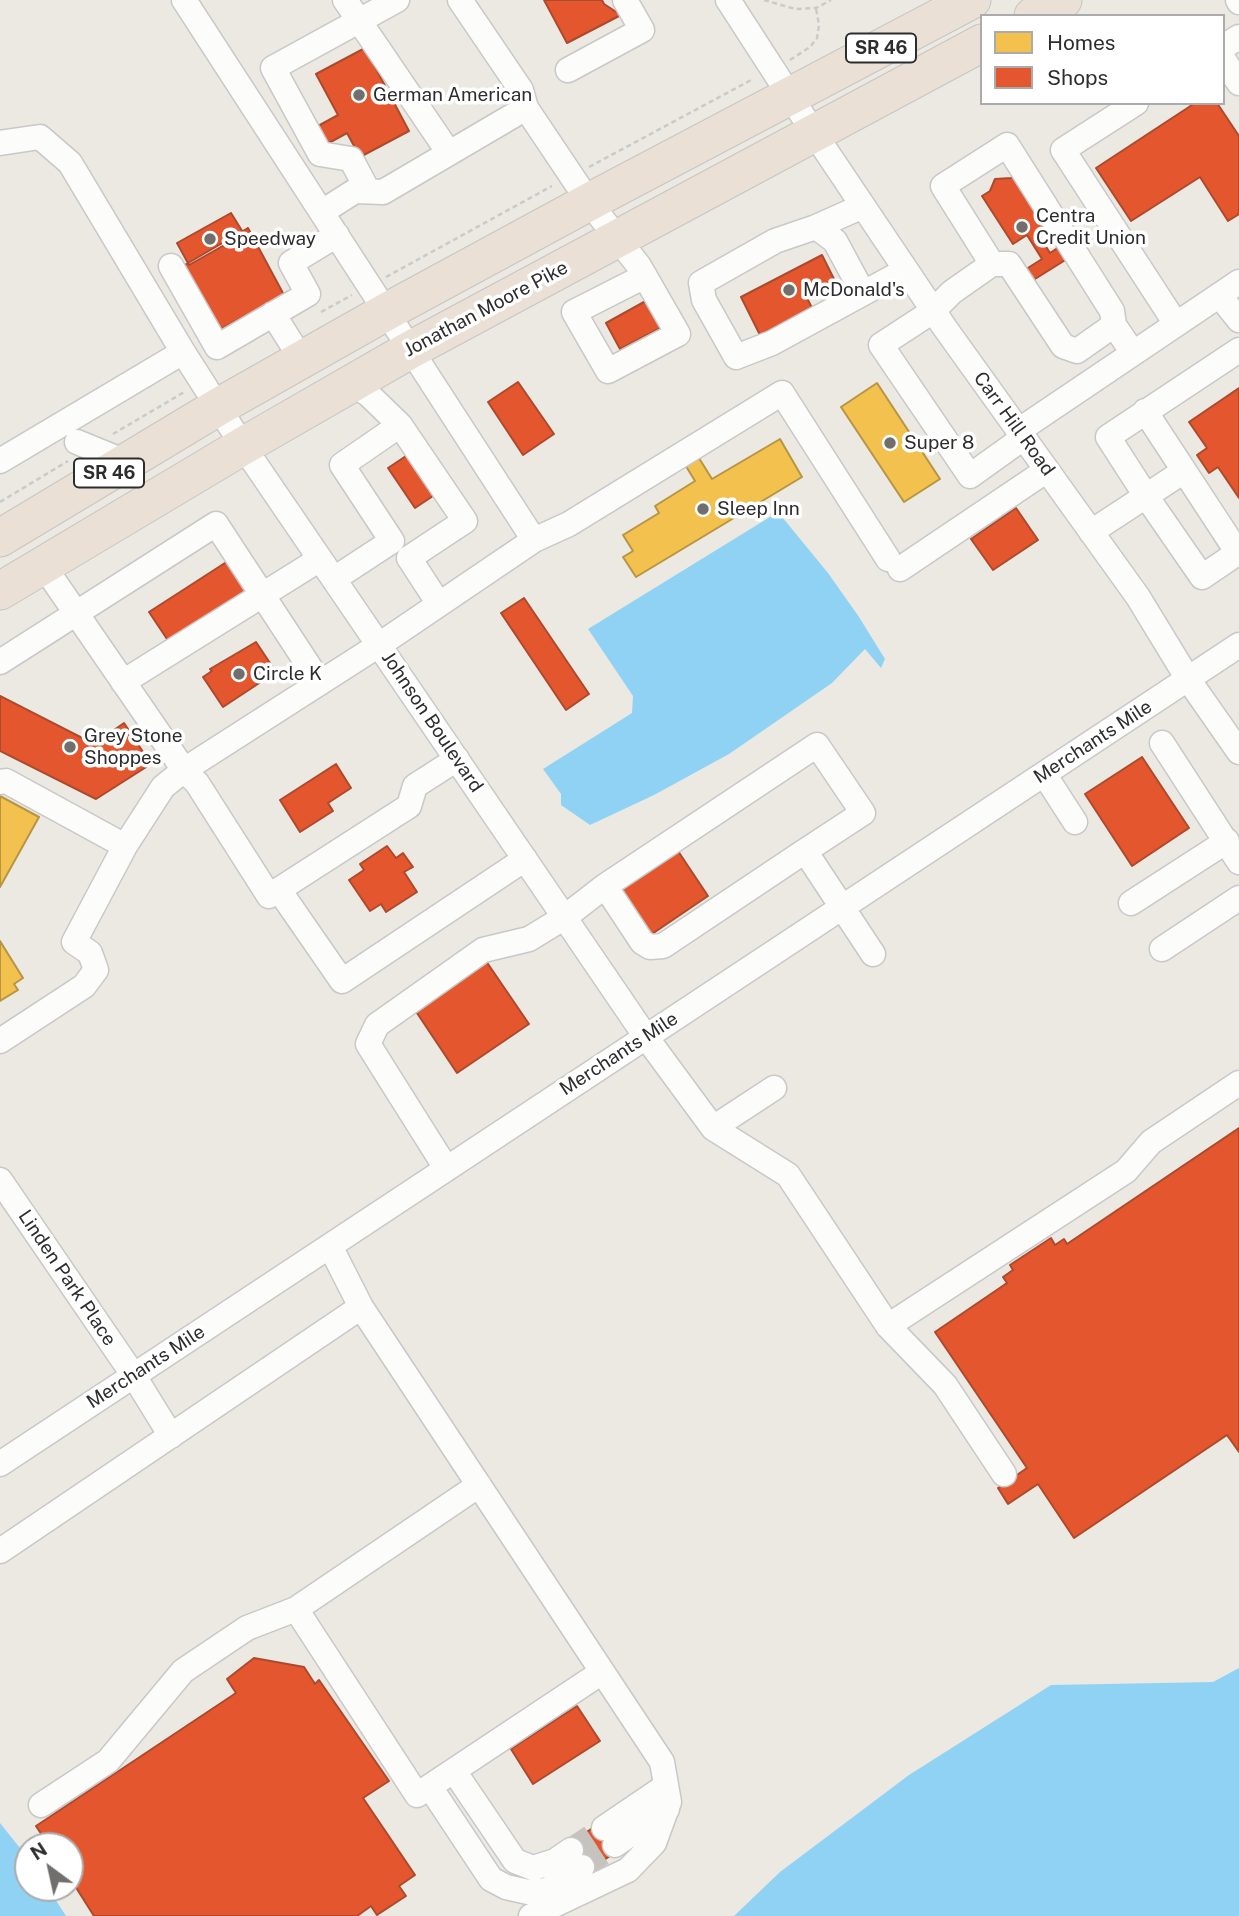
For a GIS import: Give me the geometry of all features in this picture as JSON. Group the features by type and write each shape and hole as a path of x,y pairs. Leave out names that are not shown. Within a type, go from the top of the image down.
{"highway":[{"name":"SR 46","path":"0,538 218,407 302,360 386,294 577,185 789,95 972,0"},
{"path":"1037,14 1063,0"},
{"name":"Jonathan Moore Pike","path":"0,591 410,350 980,44"}],"street":[{"path":"184,0 337,235 386,294 410,350 534,540"},
{"path":"345,0 449,153"},
{"path":"368,191 351,159 320,154 273,68 397,0"},
{"path":"460,0 521,90 526,108 577,185 645,276"},
{"path":"568,70 642,30 625,0"},
{"name":"Carr Hill Road","path":"728,0 933,311 1138,597 1188,679 1239,752"},
{"path":"1225,62 1239,83"},
{"path":"1133,105 1063,150 1176,324"},
{"path":"322,212 355,191 383,191 526,108"},
{"name":"Johnson Boulevard","path":"0,143 40,138 70,163 183,352 243,446 646,1037 713,1128"},
{"path":"992,264 943,187 1007,145 1112,311 1114,325 1133,353"},
{"path":"863,206 775,242 701,283 704,300 736,357 772,343 906,270"},
{"path":"816,227 835,241 863,293"},
{"path":"170,267 217,346 308,294 290,263 337,235"},
{"path":"1114,325 1077,351 1063,346 1009,264 992,264 952,292 933,311 881,345 970,476 1021,434 1229,288 1239,320"},
{"path":"273,314 302,360"},
{"path":"1145,411 1238,552 1202,577 1108,437 1145,411 1239,350"},
{"path":"0,461 183,352"},
{"path":"123,682 261,594 327,569 401,550 465,521 400,425 369,395 352,383"},
{"path":"0,1041 84,986 96,970 90,953 74,942 125,846 163,786 379,646 534,540 569,524 782,393 894,564 1046,470"},
{"path":"400,425 342,465 439,604"},
{"path":"77,442 126,463"},
{"path":"1091,532 1184,471"},
{"path":"0,662 216,524 320,683"},
{"path":"43,565 184,770 197,783 269,897 409,806 415,786 457,758"},
{"name":"Merchants Mile","path":"0,1464 1239,645"},
{"path":"1131,903 1233,851 1162,743"},
{"path":"446,1168 369,1044 377,1025 483,950 529,939 565,917 605,886 817,744 863,813 663,946 650,947 642,942 605,886"},
{"path":"1044,774 1075,822"},
{"path":"0,782 6,781 125,846"},
{"path":"805,851 873,954"},
{"path":"279,890 342,981 525,859"},
{"path":"1161,949 1239,898"},
{"path":"888,1326 1126,1171 1151,1142 1239,1083"},
{"path":"774,1088 713,1128 788,1175 888,1326 945,1385 1004,1475"},
{"name":"Linden Park Place","path":"0,1180 134,1376 171,1436"},
{"path":"330,1246 361,1307 662,1762 667,1797 654,1843 628,1870 531,1916"},
{"path":"0,1550 361,1307"},
{"path":"41,1805 108,1761 183,1671 247,1628 296,1609 479,1485"},
{"path":"296,1609 417,1795 602,1672"},
{"path":"430,1787 491,1880 528,1892 547,1889 576,1858 533,1868 515,1861 454,1771"},
{"path":"609,1836 667,1797"}],"path":[{"path":"764,0 794,9 816,8 831,0"},
{"path":"796,57 817,38 819,25 816,8"},
{"path":"386,294 577,185 739,85"},
{"path":"318,313 349,297"}],"water":[{"path":"778,512 828,573 859,617 885,659 881,668 865,649 832,683 729,754 654,795 590,825 561,805 561,794 543,769 632,713 633,696 588,629"},
{"path":"1239,1668 1239,1916 734,1916 780,1872 909,1775 1051,1685 1213,1682"},
{"path":"0,1823 14,1840 14,1902 57,1902 66,1916 0,1916"}],"building: Homes":[{"name":"Super 8","path":"877,383 940,479 904,502 841,407"},
{"name":"Sleep Inn","path":"780,439 802,477 636,577 623,557 633,551 623,535 659,513 655,506 695,481 681,458 694,450 712,479"},
{"path":"0,796 39,817 0,887"},
{"path":"0,941 23,978 14,984 18,990 0,1001"}],"building: Shops":[{"path":"544,0 602,0 621,15 567,43"},
{"name":"German American","path":"365,48 409,131 360,157 347,133 327,144 318,126 338,115 316,74"},
{"path":"1192,105 1218,105 1239,136 1239,214 1228,221 1200,177 1131,221 1096,168"},
{"name":"Centra Credit Union","path":"1017,174 1049,223 1036,231 1050,253 1059,247 1067,259 1027,284 1020,273 1042,259 1027,235 1013,244 982,196 990,191 995,179 1011,178"},
{"name":"Speedway","path":"231,213 244,234 189,265 177,243"},
{"name":"Speedway","path":"248,228 284,295 219,330 183,266"},
{"name":"McDonald's","path":"822,255 836,283 807,298 812,308 760,335 741,297"},
{"path":"653,297 668,324 620,349 606,323"},
{"path":"518,382 554,434 523,455 488,402"},
{"path":"1239,388 1239,498 1218,467 1209,473 1197,455 1207,448 1189,422"},
{"path":"409,454 436,494 415,508 388,468"},
{"path":"1016,508 1038,540 993,570 971,539"},
{"path":"228,561 248,591 169,642 149,612"},
{"path":"524,598 589,694 566,710 501,613"},
{"name":"Circle K","path":"256,642 276,672 223,707 203,677 212,671 210,669"},
{"name":"Grey Stone Shoppes","path":"0,696 94,744 124,723 151,764 96,799 0,751"},
{"path":"1142,757 1189,828 1132,866 1085,794"},
{"path":"336,764 351,788 328,803 333,811 300,832 280,800"},
{"path":"674,845 708,896 649,936 615,885"},
{"path":"387,846 396,858 403,853 413,867 404,872 417,892 386,912 381,904 370,911 349,880 364,870 360,864"},
{"path":"486,961 529,1024 457,1073 415,1010"},
{"path":"1239,1128 1239,1452 1227,1435 1074,1538 1038,1484 1008,1504 998,1488 1027,1468 935,1332 1007,1283 1003,1277 1013,1270 1010,1265 1051,1238 1055,1245 1064,1239 1067,1244"},
{"path":"254,1658 304,1667 315,1684 319,1680 389,1781 363,1798 415,1875 399,1886 406,1896 377,1915 371,1906 357,1916 94,1916 84,1900 84,1832 40,1832 36,1826 236,1693 227,1679"},
{"path":"577,1706 600,1741 533,1784 511,1749"},
{"path":"600,1823 619,1850 586,1872 567,1845"}],"tunnel":[{"path":"571,1850 604,1828"},
{"path":"582,1867 615,1845"}],"place":[{"name":"German American","path":"359,95"},
{"name":"Centra Credit Union","path":"1022,227"},
{"name":"Speedway","path":"210,239"},
{"name":"McDonald's","path":"789,290"},
{"name":"Super 8","path":"890,443"},
{"name":"Sleep Inn","path":"703,509"},
{"name":"Circle K","path":"239,674"},
{"name":"Grey Stone Shoppes","path":"70,747"}]}
